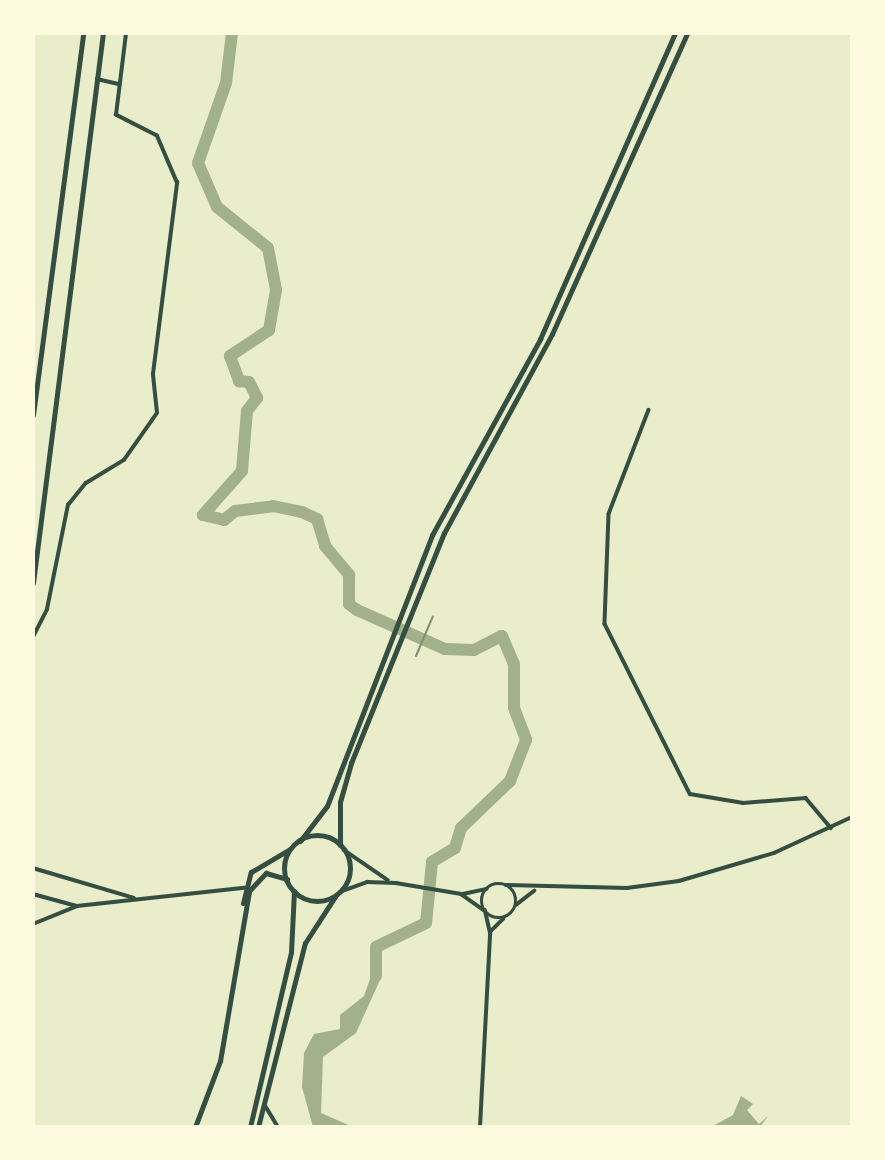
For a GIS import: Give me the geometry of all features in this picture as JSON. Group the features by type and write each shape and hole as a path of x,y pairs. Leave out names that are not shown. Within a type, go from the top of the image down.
{"main road":[{"path":"33,415 83,33"},
{"path":"33,583 103,33"},
{"path":"195,1127 220,1062 244,888 251,872 292,848 327,806 384,651 450,500 540,339 675,33"},
{"path":"258,1127 305,943 350,872 342,847 342,791 393,655 456,509 552,334 687,33"},
{"path":"299,841 317,836 342,847"},
{"path":"286,879 292,848"},
{"path":"242,916 261,875 275,872 286,879 294,891 312,901 338,894"},
{"path":"250,1127 291,952 294,891"}],"street":[{"path":"33,637 47,609 68,505 86,483 124,460 157,413 153,374 177,183 157,136 116,115 126,33"},
{"path":"97,79 119,84"},
{"path":"649,410 609,514 605,624 687,790 743,803 806,798 831,828"},
{"path":"338,894 367,882 396,883 461,894 506,885 540,890 680,881 774,853 852,817"},
{"path":"342,847 367,870 396,883"},
{"path":"33,868 136,899"},
{"path":"506,885 516,905"},
{"path":"33,924 76,906 244,888"},
{"path":"480,1127 490,933 485,910 487,889"},
{"path":"490,933 516,905 540,890"},
{"path":"33,894 76,906"},
{"path":"461,894 485,910 505,918"},
{"path":"263,1103 278,1127"}],"shaded area":[{"path":"377,959 380,980 356,1033 323,1057 321,1113 353,1127 313,1127 302,1087 304,1053 314,1034 340,1029 340,1015 364,996"},
{"path":"741,1096 753,1104 747,1110 759,1124 768,1116 760,1127 711,1127 733,1115"}],"waterway":[{"path":"232,33 226,83 198,163 217,207 268,248 276,290 269,330 230,356 239,381 249,382 257,398 247,411 242,471 203,515 224,520 235,511 273,506 302,512 317,519 325,546 349,575 349,604 357,610 445,649 474,650 502,636 514,664 514,708 526,740 510,781 461,828 455,848 432,862 426,923 376,947 376,976"}],"railway":[{"path":"416,656 433,616"}]}
